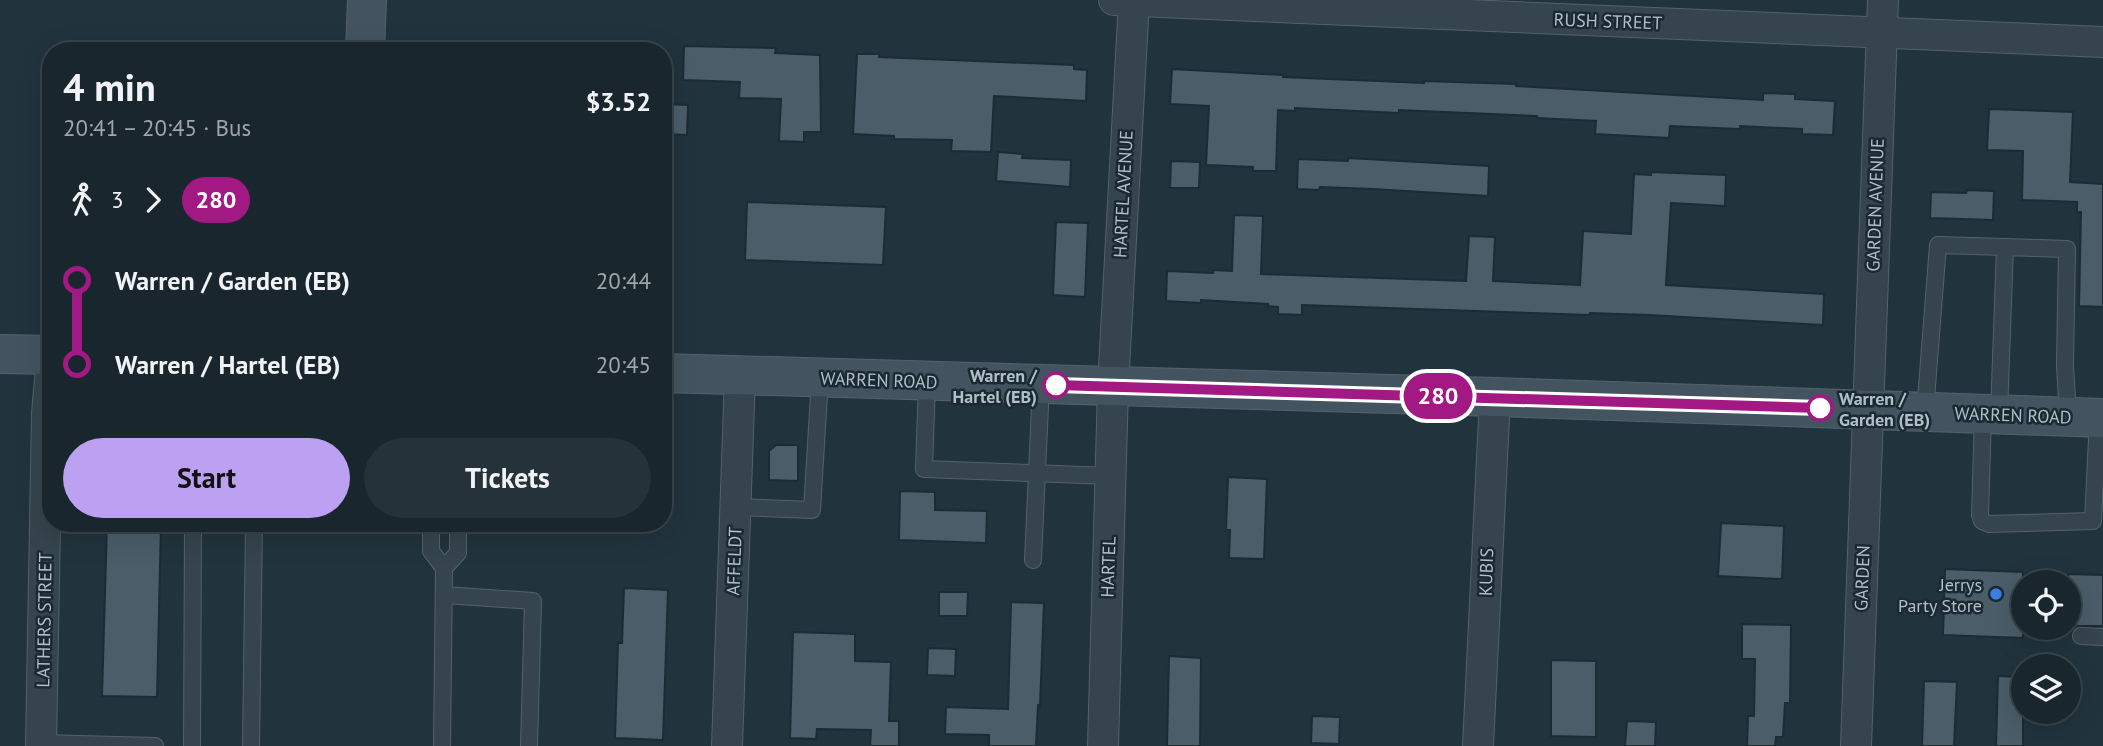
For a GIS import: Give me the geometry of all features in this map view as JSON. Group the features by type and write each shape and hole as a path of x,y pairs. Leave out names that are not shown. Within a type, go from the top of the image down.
{"main road":[{"path":"365,42 367,0"},
{"path":"0,354 42,355"},
{"name":"WARREN ROAD","path":"672,373 2090,417"}],"street":[{"name":"RUSH STREET","path":"1114,0 2103,42"},
{"name":"HARTEL AVENUE","path":"1114,387 1134,0"},
{"name":"GARDEN AVENUE","path":"1867,410 1882,0"},
{"name":"AFFELDT","path":"727,746 740,376"},
{"name":"HARTEL","path":"1103,746 1114,387"},
{"name":"KUBIS","path":"1478,746 1495,397"},
{"name":"GARDEN","path":"1856,746 1867,410"},
{"name":"LATHERS STREET","path":"41,745 45,532"}],"lane":[{"path":"1925,412 1938,245 2004,247 2067,249 2065,365 2090,417 2098,521 1989,524 1982,521 2004,247"},
{"path":"736,507 812,510 820,378"},
{"path":"927,382 924,469 1111,476"},
{"path":"1033,560 1041,384"},
{"path":"192,746 193,532"},
{"path":"251,746 254,532"},
{"path":"431,532 431,551 444,568 442,746"},
{"path":"444,568 458,553 458,532"},
{"path":"445,595 533,601 529,746"},
{"path":"2081,636 2103,637"},
{"path":"41,745 155,746"}],"building":[{"path":"684,46 776,48 775,53 820,55 821,132 804,132 804,142 779,141 781,99 739,98 740,82 683,80"},
{"path":"857,54 1074,65 1074,69 1087,70 1086,101 994,96 991,152 951,151 952,140 894,139 894,136 853,134"},
{"path":"1172,69 1283,77 1516,84 1763,100 1763,93 1795,94 1795,99 1835,101 1833,135 1802,134 1802,129 1670,126 1669,138 1595,134 1596,121 1537,116 1295,108 1295,111 1278,110 1276,171 1253,171 1253,167 1206,165 1209,106 1170,104"},
{"path":"672,104 688,105 687,135 672,134"},
{"path":"1989,109 2073,112 2070,182 2103,184 2103,307 2079,306 2081,212 2077,212 2077,202 2022,200 2023,151 1987,150"},
{"path":"998,152 1023,154 1022,158 1071,160 1070,187 996,181"},
{"path":"1348,158 1489,166 1488,196 1320,187 1319,190 1297,189 1298,159 1348,161"},
{"path":"1171,161 1200,162 1199,188 1170,188"},
{"path":"1651,172 1726,175 1725,206 1671,203 1666,285 1824,294 1823,325 1649,315 1302,305 1302,315 1278,314 1278,307 1268,304 1166,301 1167,271 1232,271 1234,215 1263,216 1261,274 1466,281 1469,236 1495,237 1493,281 1580,285 1583,231 1631,234 1634,174 1651,175"},
{"path":"1967,190 1994,191 1993,220 1930,218 1931,192 1966,193"},
{"path":"747,202 886,207 883,265 745,260"},
{"path":"1056,222 1088,223 1085,297 1053,295"},
{"path":"776,445 798,445 798,481 769,480 769,451"},
{"path":"1228,477 1267,479 1264,559 1229,558 1230,530 1226,530"},
{"path":"900,491 935,492 935,510 987,511 986,543 899,540"},
{"path":"1721,523 1784,526 1782,579 1718,576"},
{"path":"107,532 161,532 157,697 102,696"},
{"path":"1945,569 2011,572 2011,638 1943,635"},
{"path":"2081,574 2103,575 2103,626 2081,626"},
{"path":"624,588 668,590 663,740 615,738 618,643 622,643"},
{"path":"939,592 968,592 967,616 939,616"},
{"path":"1011,602 1044,603 1036,746 989,746 989,735 945,734 946,707 1008,709"},
{"path":"1742,624 1791,625 1790,703 1785,703 1783,737 1776,737 1775,746 1747,746 1748,716 1754,716 1755,659 1742,659"},
{"path":"793,632 855,634 855,661 891,662 889,721 899,721 899,746 870,746 871,730 817,729 816,739 790,738"},
{"path":"928,648 956,649 955,676 927,675"},
{"path":"1169,656 1201,658 1200,746 1167,746"},
{"path":"1551,660 1596,661 1596,737 1551,736"},
{"path":"1998,676 2011,677 2011,724 2023,724 2023,746 1996,746"},
{"path":"1924,681 1957,682 1954,746 1922,746"},
{"path":"1312,716 1340,717 1339,744 1311,743"},
{"path":"1627,721 1656,722 1655,746 1625,746"}],"bus line":[{"name":"280","path":"1056,385 1820,408"}],"place":[{"name":"Warren / Hartel (EB)","path":"1056,385"},
{"name":"Warren / Garden (EB)","path":"1820,408"},
{"name":"Jerrys Party Store","path":"1996,594"}]}
